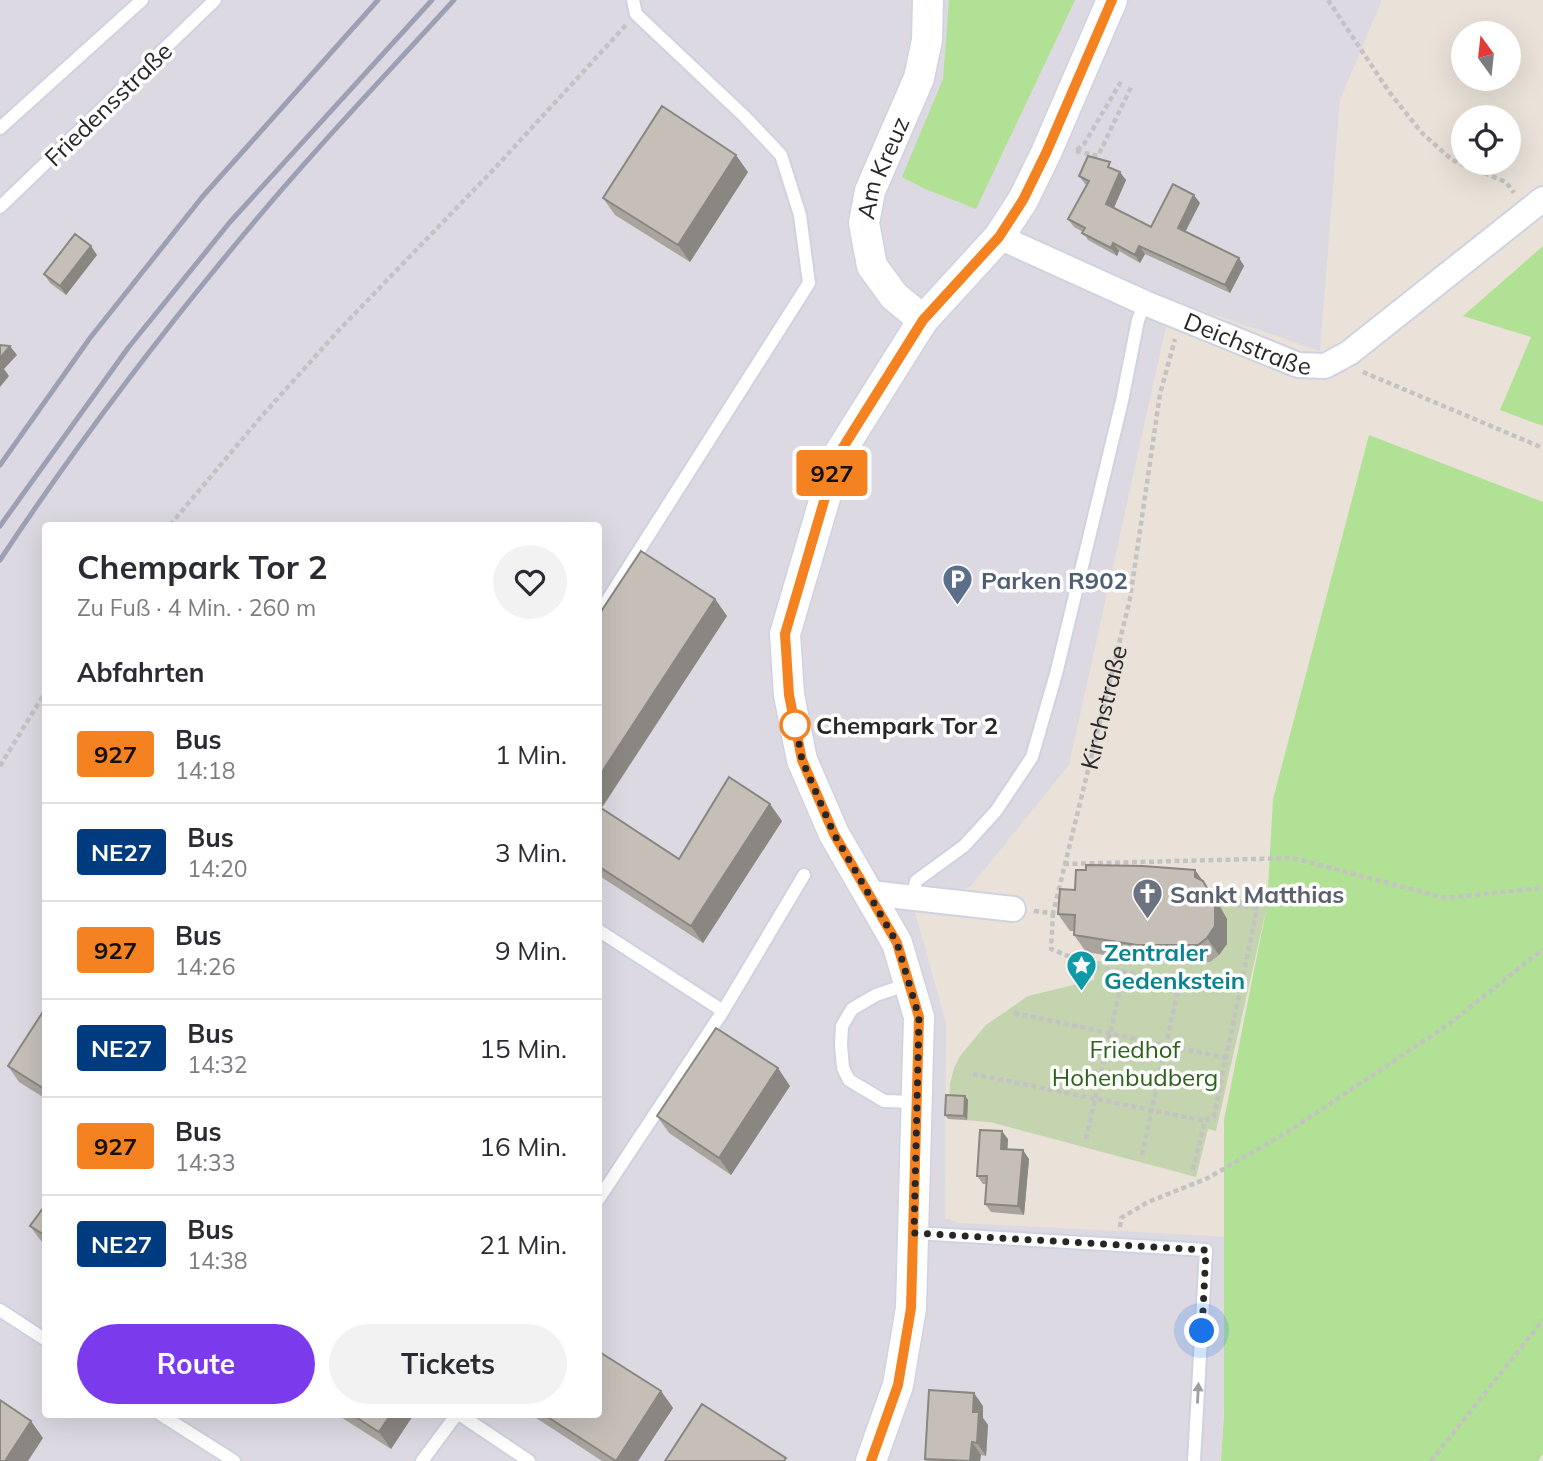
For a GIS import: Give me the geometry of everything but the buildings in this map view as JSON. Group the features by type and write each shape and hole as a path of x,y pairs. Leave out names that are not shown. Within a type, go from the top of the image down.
{"street":[{"name":"Am Kreuz","path":"923,320 894,296 872,266 864,223 870,191 919,78 927,40 928,0"},
{"path":"871,1461 898,1385 911,1308 919,1017 897,943 834,834 802,760 789,695 785,634 837,457 923,320 999,237 1023,200 1112,0"},
{"name":"Deichstraße","path":"999,237 1145,303 1298,365 1325,366 1349,353 1535,205"},
{"path":"870,893 1013,909"}],"lane":[{"path":"0,128 142,0"},
{"name":"Friedensstraße","path":"0,207 215,0"},
{"path":"602,609 809,283 800,215 781,155 744,116 636,14 633,0"},
{"path":"913,897 916,881 964,846 996,811 1032,757 1056,674 1119,414 1138,320 1145,303"},
{"path":"602,1193 723,1011 804,876"},
{"path":"602,933 723,1011"},
{"path":"910,984 876,995 852,1009 842,1026 842,1057 843,1068 849,1080 872,1095 884,1101 917,1102"},
{"path":"914,1233 1206,1250 1195,1461"},
{"path":"0,1310 42,1337"},
{"path":"166,1418 234,1461"},
{"path":"422,1461 455,1418"},
{"path":"464,1418 529,1461"}],"path":[{"path":"1328,0 1390,93 1422,133 1452,160 1506,182 1535,205"},
{"path":"173,522 339,330 495,168 636,14"},
{"path":"1046,153 1070,156 1084,144 1122,80"},
{"path":"1076,151 1098,156 1132,85"},
{"name":"Kirchstraße","path":"1124,972 1095,967 1051,949 1054,913 1130,599 1160,394 1183,319"},
{"path":"1349,353 1362,372 1543,448"},
{"path":"0,766 42,698"},
{"path":"1064,864 1293,858 1445,898 1543,888"},
{"path":"972,1074 1205,1121 1214,1116 1256,909 1227,903"},
{"path":"1013,909 1054,913"},
{"path":"1117,1245 1121,1218 1148,1202 1208,1178 1289,1131 1449,1024 1543,949"},
{"path":"1086,1139 1124,972 1240,991"},
{"path":"1142,1155 1180,981"},
{"path":"1014,1013 1227,1058"},
{"path":"1193,1170 1205,1121"},
{"path":"1431,1461 1543,1320"}],"shaded area":[{"path":"0,0 1382,0 1340,100 1320,351 1172,300 1069,765 971,886 915,912 946,1023 945,1218 960,1223 1233,1237 1221,1461 0,1461"}],"green space":[{"path":"949,0 1075,0 976,209 902,177 943,79"},
{"path":"1543,246 1543,426 1500,410 1531,337 1463,316"},
{"path":"1369,435 1543,502 1543,1454 1538,1461 1221,1461 1224,1414 1224,1120 1267,906 1273,799"},
{"name":"Friedhof Hohenbudberg","path":"1217,884 1230,897 1267,906 1216,1131 1208,1129 1196,1177 990,1122 948,1119 950,1084 960,1056 986,1025 1028,996 1094,980 1095,961 1112,961 1112,954 1126,958 1175,957 1176,963 1179,959 1213,960 1226,945 1223,923 1227,920 1217,909 1220,903 1215,906 1205,894"}],"railway":[{"path":"0,465 90,338 203,196 378,0"},
{"path":"0,526 128,348 230,222 432,0"},
{"path":"0,560 88,434 213,272 270,203 454,0"}],"bus line":[{"name":"927","path":"871,1461 898,1385 911,1308 919,1017 897,943 834,834 802,760 789,695 785,634 837,457 923,320 999,237 1023,200 1112,0"}],"place":[{"name":"Parken R902","path":"958,607"},
{"name":"Chempark Tor 2","path":"795,725"},
{"name":"Sankt Matthias","path":"1147,921"},
{"name":"Zentraler Gedenkstein","path":"1081,993"}],"route":[{"path":"795,725 794,716 802,760 834,834 897,943 919,1017 914,1233 1206,1250 1202,1331"}]}
